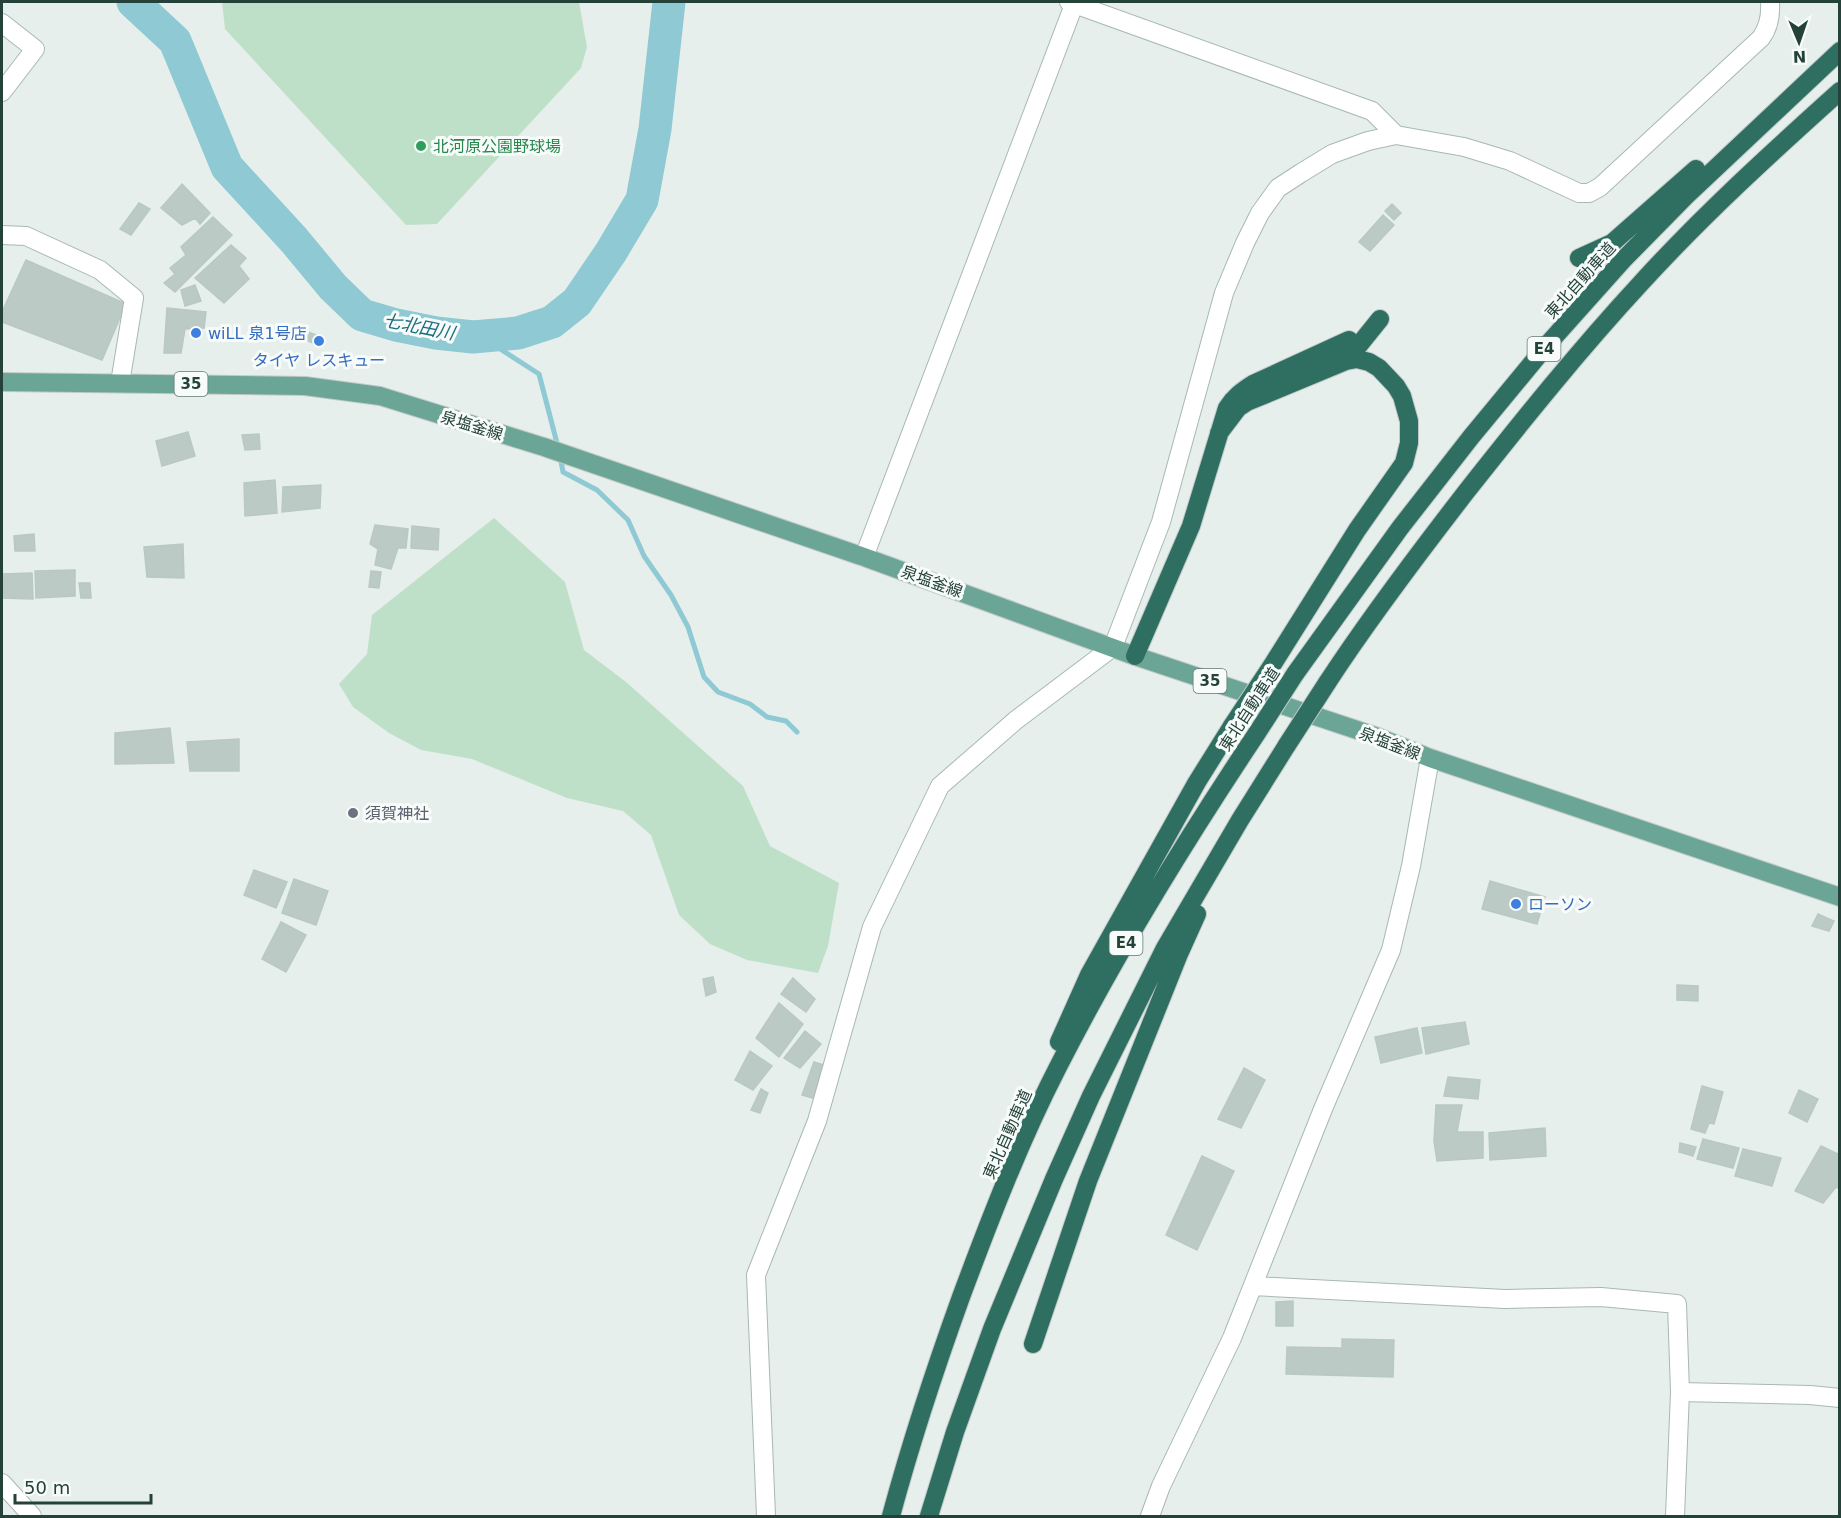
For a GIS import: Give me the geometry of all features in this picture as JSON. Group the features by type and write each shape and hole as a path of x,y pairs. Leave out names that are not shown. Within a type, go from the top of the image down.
{"highway":[{"path":"1578,258 1612,243 1722,145 1836,55"},
{"name":"東北自動車道","path":"891,1516 920,1418 981,1243 1013,1164 1057,1069 1160,883 1295,674 1400,528 1547,345 1623,260 1686,196 1836,55"},
{"name":"E4","path":"929,1516 992,1329 1058,1169 1091,1096 1165,948 1287,745 1365,625 1497,452 1570,363 1642,282 1696,226 1839,91"},
{"path":"1346,361 1380,320"},
{"path":"1134,656 1191,526 1227,408 1233,399 1243,390 1349,340"},
{"path":"1013,1164 1054,1052 1089,975 1197,782 1357,530 1404,463 1409,444 1409,421 1402,396 1396,386 1379,368 1357,359 1346,361 1247,402 1238,408 1220,433"},
{"path":"1034,1344 1092,1171 1179,954 1240,820"}],"main road":[{"name":"泉塩釜線","path":"2,382 305,386 380,396 582,460 864,557 1134,656 1839,897"}],"street":[{"path":"864,557 1073,2 1372,111 1396,135"},
{"path":"766,1516 756,1275 817,1121 872,927 940,786 1016,720 1113,648 1161,522 1224,293 1260,213 1278,188 1300,172 1332,154 1368,141 1396,135 1476,150 1510,161 1579,193 1589,193 1600,187 1761,38 1768,28 1770,2"},
{"path":"2,23 35,49 2,92"},
{"path":"2,235 26,237 100,270 134,298 120,383"},
{"path":"1150,1516 1161,1486 1232,1338 1323,1108 1391,950 1411,866 1430,758"},
{"path":"1253,1286 1505,1299 1601,1297 1677,1304 1680,1392 1675,1516"},
{"path":"1680,1392 1810,1395 1839,1398"},
{"path":"2,1483 32,1516"}],"green space":[{"name":"北河原公園野球場","path":"222,2 579,2 587,47 581,68 437,224 406,225 225,29"},
{"path":"494,518 565,582 584,650 626,682 743,786 770,846 839,883 828,946 818,973 747,960 710,944 679,915 651,835 623,811 567,798 472,759 421,750 389,733 353,707 339,684 367,654 372,615"}],"building":[{"path":"182,184 210,213 200,224 195,218 182,225 161,208"},
{"path":"139,203 150,209 131,235 120,229"},
{"path":"1392,204 1401,213 1394,220 1385,211"},
{"path":"1383,215 1394,225 1370,251 1359,242"},
{"path":"213,217 232,235 175,292 164,283 175,274 170,268 186,255 181,247"},
{"path":"231,245 246,258 239,266 249,279 224,303 195,278"},
{"path":"26,260 126,304 102,360 2,322 2,312"},
{"path":"195,285 201,301 185,306 181,290"},
{"path":"167,308 206,312 204,328 185,329 181,353 164,353"},
{"path":"300,329 316,335 313,343 296,336"},
{"path":"188,432 195,456 162,466 156,441"},
{"path":"259,434 260,449 245,450 242,435"},
{"path":"275,480 277,513 245,516 244,483"},
{"path":"321,485 320,508 282,512 283,487"},
{"path":"375,525 408,529 406,548 398,548 391,569 375,565 378,549 370,544"},
{"path":"412,526 439,529 438,550 411,548"},
{"path":"34,534 35,551 15,551 14,536"},
{"path":"183,544 184,578 147,577 144,547"},
{"path":"75,570 75,596 36,598 35,571"},
{"path":"371,571 381,572 379,588 369,587"},
{"path":"32,573 33,599 2,598 2,574"},
{"path":"79,583 90,583 91,598 81,598"},
{"path":"170,728 174,763 115,764 115,733"},
{"path":"239,739 239,771 190,771 187,742"},
{"path":"254,870 287,882 276,908 244,895"},
{"path":"294,879 328,891 316,925 282,913"},
{"path":"1490,881 1545,897 1537,924 1482,909"},
{"path":"1818,914 1834,921 1829,931 1812,926"},
{"path":"281,922 306,935 286,972 262,959"},
{"path":"713,977 716,992 706,996 703,979"},
{"path":"793,978 815,999 806,1012 781,994"},
{"path":"1677,985 1698,986 1698,1001 1677,1000"},
{"path":"779,1003 803,1024 779,1057 756,1038"},
{"path":"1465,1022 1469,1044 1426,1054 1422,1028"},
{"path":"1417,1028 1422,1053 1381,1063 1375,1037"},
{"path":"805,1031 821,1044 800,1068 784,1058"},
{"path":"750,1051 772,1066 753,1090 735,1080"},
{"path":"814,1062 827,1066 816,1099 802,1095"},
{"path":"1244,1068 1265,1080 1241,1128 1218,1119"},
{"path":"1448,1077 1480,1080 1478,1099 1444,1096"},
{"path":"1702,1086 1723,1092 1714,1124 1709,1123 1705,1133 1691,1129"},
{"path":"761,1089 768,1093 760,1113 751,1110"},
{"path":"1799,1090 1818,1099 1807,1122 1789,1113"},
{"path":"1436,1105 1462,1105 1457,1132 1483,1132 1483,1158 1437,1161 1434,1141"},
{"path":"1545,1128 1546,1156 1490,1160 1489,1133"},
{"path":"1703,1139 1739,1148 1733,1168 1697,1159"},
{"path":"1680,1143 1696,1147 1693,1156 1679,1152"},
{"path":"1821,1146 1840,1155 1840,1189 1836,1187 1823,1203 1795,1191"},
{"path":"1743,1149 1781,1158 1772,1186 1735,1176"},
{"path":"1202,1156 1234,1171 1197,1250 1166,1235"},
{"path":"1293,1301 1293,1326 1276,1326 1276,1302"},
{"path":"1342,1339 1394,1340 1393,1377 1286,1374 1287,1347 1342,1348"}],"waterway":[{"name":"七北田川","path":"133,2 175,41 227,167 294,240 333,287 362,315 436,333 473,337 518,333 552,322 577,302 611,252 642,200 655,129 669,2"},
{"path":"480,336 539,374 558,447"},
{"path":"560,456 563,472 597,490 628,520 644,556 671,595 688,627 704,677 718,692 750,704 767,717 786,721 797,732"}],"place":[{"name":"北河原公園野球場","path":"421,146"},
{"name":"wiLL 泉1号店","path":"196,333"},
{"name":"タイヤ レスキュー","path":"319,341"},
{"name":"須賀神社","path":"353,813"},
{"name":"ローソン","path":"1516,904"}]}
